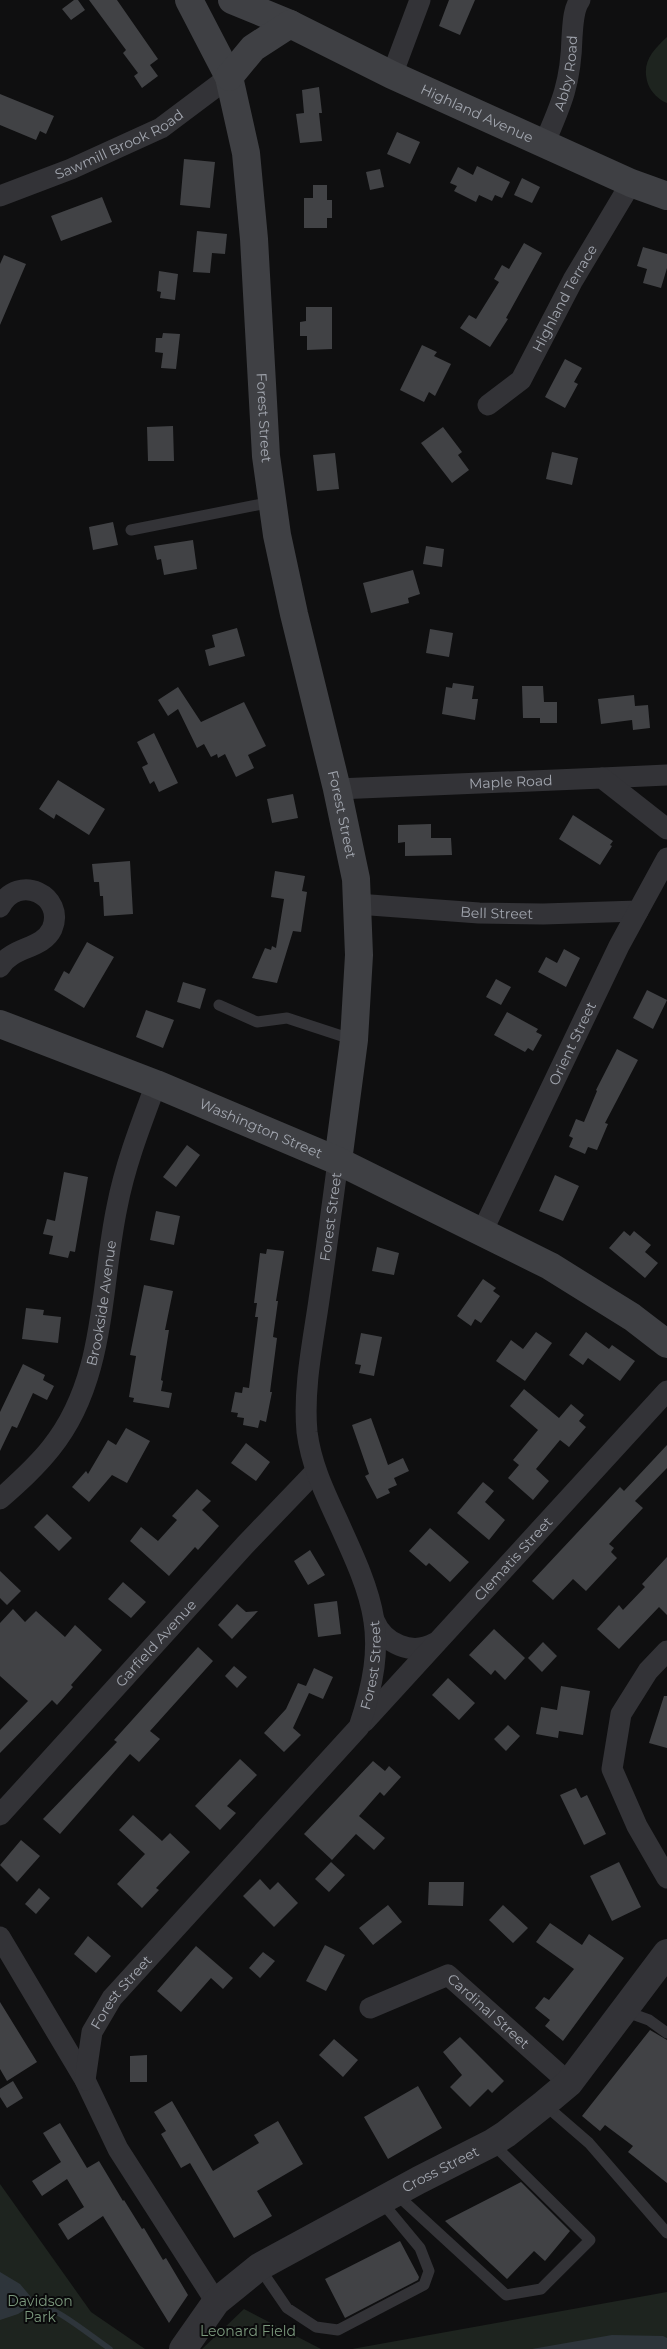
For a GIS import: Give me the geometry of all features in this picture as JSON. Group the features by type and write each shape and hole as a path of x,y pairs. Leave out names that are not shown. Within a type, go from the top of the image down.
{"main road":[{"name":"Forest Street","path":"189,0 230,78 247,163 254,239 266,456 272,502 294,614 337,789 356,879 359,954 354,1040 338,1160"},
{"name":"Highland Avenue","path":"232,0 290,24 392,75 544,144 667,196"},
{"path":"230,78 253,48 290,24"},
{"name":"Washington Street","path":"0,1024 156,1084 338,1160 575,1280 632,1317 667,1344"}],"street":[{"path":"392,75 420,0"},
{"name":"Abby Road","path":"544,144 564,99 571,70 573,23 577,4 580,0"},
{"name":"Sawmill Brook Road","path":"0,196 71,169 161,128 230,78"},
{"name":"Highland Terrace","path":"488,405 521,380 573,280 631,182"},
{"name":"Maple Road","path":"337,789 667,775"},
{"path":"602,778 667,829"},
{"name":"Orient Street","path":"482,1232 619,946 667,858"},
{"path":"0,907 8,895 19,890 28,889 46,898 53,908 54,914 52,928 44,939 15,953 0,967"},
{"name":"Bell Street","path":"357,904 479,913 543,914 638,911"},
{"name":"Brookside Avenue","path":"0,1499 52,1448 71,1418 85,1387 94,1359 117,1204 131,1155 156,1084"},
{"name":"Forest Street","path":"85,2080 92,2032 112,1998 359,1727 374,1670 374,1620 370,1598 363,1578 315,1472 307,1429 309,1377 338,1160"},
{"name":"Clematis Street","path":"359,1727 667,1391"},
{"name":"Garfield Avenue","path":"0,1814 245,1545 315,1472"},
{"path":"374,1620 384,1635 402,1646 423,1649 435,1643"},
{"path":"667,1651 648,1671 621,1714 612,1769 637,1826 667,1878"},
{"path":"0,1937 85,2080 118,2149 216,2302"},
{"name":"Cross Street","path":"183,2349 216,2302 259,2267 492,2143 544,2104 569,2083 667,1953"},
{"name":"Cardinal Street","path":"370,2008 448,1975 569,2083"}],"lane":[{"path":"131,530 272,502"},
{"path":"219,1005 257,1022 288,1018 354,1040"},
{"path":"624,2012 649,2020 667,2033"},
{"path":"544,2104 589,2143 667,2233"},
{"path":"388,2197 506,2296 541,2289 590,2240 492,2143"},
{"path":"259,2267 287,2308 316,2328 338,2330 424,2285 428,2271 420,2248 388,2197"}],"green space":[{"path":"667,37 667,103 658,98 651,90 646,77 646,70 649,58"},
{"name":"Davidson Park","path":"0,2184 91,2312 145,2349 0,2349"},
{"path":"667,2292 667,2349 352,2349"},
{"name":"Leonard Field","path":"244,2309 321,2349 202,2349"}],"shaded area":[{"path":"0,2272 20,2284 36,2303 18,2314 0,2320"},
{"path":"612,2335 663,2336 667,2338 667,2349 532,2349"}],"building":[{"path":"74,0 78,0 85,10 71,20 62,9"},
{"path":"89,0 117,0 158,59 150,65 158,76 142,88 134,76 138,73 123,53 126,50"},
{"path":"449,0 475,0 460,35 439,26"},
{"path":"319,87 322,113 319,113 322,141 300,143 296,114 304,113 302,90"},
{"path":"0,94 54,116 46,134 40,131 36,140 0,125"},
{"path":"397,132 420,142 410,164 387,154"},
{"path":"184,159 215,162 210,208 180,205"},
{"path":"477,166 510,182 502,198 495,195 492,201 479,195 476,202 454,191 457,186 450,183 458,167 473,175"},
{"path":"380,169 384,187 370,190 366,172"},
{"path":"522,178 540,187 532,203 514,195"},
{"path":"313,185 327,185 327,200 332,200 332,218 327,218 327,228 304,228 304,198 313,198"},
{"path":"102,197 112,222 61,241 51,216"},
{"path":"197,231 227,234 225,254 212,253 210,273 193,272"},
{"path":"524,243 542,253 506,318 508,319 490,347 460,328 469,315 476,319 499,282 494,279 502,265 509,269"},
{"path":"643,247 667,254 667,268 661,288 643,283 647,269 637,266"},
{"path":"4,255 26,264 0,325 0,264"},
{"path":"159,271 178,274 175,300 160,298 161,292 157,291"},
{"path":"306,307 332,307 332,349 307,350 307,336 300,336 300,322 306,321"},
{"path":"163,333 180,334 176,369 161,368 163,353 155,352 156,338 162,338"},
{"path":"422,345 437,352 434,356 451,364 435,396 429,392 424,402 400,390"},
{"path":"565,359 582,368 574,382 578,384 565,408 545,397"},
{"path":"173,426 174,461 148,461 147,427"},
{"path":"443,427 462,452 458,455 469,470 452,483 421,443"},
{"path":"552,452 578,458 572,485 546,479"},
{"path":"335,453 339,489 317,491 313,455"},
{"path":"113,522 118,545 93,550 89,527"},
{"path":"193,540 197,569 164,575 161,559 157,560 154,546"},
{"path":"426,546 444,549 442,567 423,564"},
{"path":"413,570 420,594 408,598 409,603 371,613 363,583"},
{"path":"237,628 245,656 209,666 205,650 215,647 212,635"},
{"path":"430,629 453,633 449,657 426,653"},
{"path":"453,683 474,686 472,699 478,699 475,720 442,714 446,687 452,688"},
{"path":"522,686 543,686 544,702 557,702 557,723 540,723 540,718 523,718"},
{"path":"178,687 201,722 244,702 266,746 248,755 254,768 236,777 225,754 218,758 217,754 211,757 204,744 197,748 178,709 168,716 158,700"},
{"path":"634,695 635,706 648,705 650,728 633,730 632,720 601,724 598,699"},
{"path":"154,733 178,783 159,792 154,781 150,784 142,767 148,764 137,742"},
{"path":"58,780 105,809 89,835 56,814 54,819 39,809"},
{"path":"293,794 298,818 272,823 267,799"},
{"path":"573,815 613,841 610,845 612,846 600,865 559,839"},
{"path":"431,824 431,838 451,838 452,855 405,856 405,842 398,843 398,825"},
{"path":"130,861 133,914 104,916 103,896 100,896 99,882 94,882 92,864"},
{"path":"275,871 305,876 302,891 307,892 301,932 293,931 277,983 252,978 265,948 271,950 272,946 276,948 284,899 271,897"},
{"path":"87,942 114,957 84,1008 54,990 64,971 69,974"},
{"path":"564,949 580,958 566,987 538,972 546,957 557,963"},
{"path":"496,979 511,987 501,1005 486,997"},
{"path":"183,982 206,989 200,1009 177,1002"},
{"path":"647,990 667,1000 653,1029 633,1018"},
{"path":"146,1010 174,1020 163,1048 136,1037"},
{"path":"507,1012 538,1029 536,1032 542,1035 533,1051 528,1048 525,1052 494,1035"},
{"path":"617,1049 638,1060 605,1123 608,1124 597,1150 588,1147 585,1154 569,1147 573,1138 569,1136 576,1119 584,1122 596,1090"},
{"path":"187,1145 200,1155 176,1187 163,1177"},
{"path":"64,1172 88,1177 75,1252 70,1251 68,1258 49,1254 53,1236 43,1234 47,1219 55,1221"},
{"path":"555,1175 579,1186 563,1221 539,1211"},
{"path":"156,1211 180,1216 174,1245 150,1240"},
{"path":"624,1231 630,1236 634,1231 651,1245 645,1252 658,1263 645,1278 609,1248"},
{"path":"377,1247 399,1253 394,1275 372,1271"},
{"path":"267,1249 284,1251 276,1301 278,1301 273,1337 277,1338 270,1392 272,1392 266,1422 260,1420 258,1428 243,1425 244,1418 237,1417 238,1413 231,1412 235,1392 242,1393 243,1387 249,1388 258,1317 255,1317 257,1303 254,1303 260,1253 266,1254"},
{"path":"483,1279 496,1288 493,1291 500,1296 481,1323 475,1319 471,1326 457,1316"},
{"path":"144,1285 173,1291 165,1330 169,1330 161,1380 163,1381 161,1391 172,1393 169,1408 133,1402 134,1398 129,1397 136,1356 130,1355"},
{"path":"26,1308 44,1310 43,1315 61,1317 58,1343 22,1339"},
{"path":"536,1332 552,1343 525,1381 496,1361 511,1340 523,1349"},
{"path":"586,1332 609,1349 612,1345 635,1361 620,1381 588,1358 583,1365 569,1355"},
{"path":"361,1333 382,1337 374,1376 359,1373 361,1365 355,1364"},
{"path":"23,1364 45,1375 43,1380 54,1386 47,1400 33,1393 17,1428 12,1426 0,1451 0,1412"},
{"path":"524,1389 559,1418 571,1404 584,1415 579,1421 586,1427 569,1447 560,1440 536,1469 549,1481 533,1500 508,1478 519,1465 513,1460 538,1430 510,1406"},
{"path":"371,1418 388,1465 403,1458 409,1471 394,1478 397,1485 388,1489 390,1493 377,1499 365,1476 369,1474 352,1425"},
{"path":"126,1428 150,1441 127,1483 112,1475 89,1502 72,1487 86,1471 88,1474 108,1440 116,1445"},
{"path":"246,1443 270,1462 256,1481 231,1463"},
{"path":"667,1445 667,1468 635,1501 643,1508 609,1544 614,1548 611,1552 617,1558 586,1591 573,1579 553,1600 532,1581 620,1487 624,1491"},
{"path":"483,1482 494,1491 485,1502 505,1520 489,1540 457,1513"},
{"path":"197,1489 211,1501 202,1510 219,1526 198,1550 195,1547 169,1576 130,1541 141,1527 158,1541 177,1520 172,1516"},
{"path":"47,1514 72,1538 59,1551 34,1527"},
{"path":"430,1528 469,1562 450,1582 429,1563 426,1566 409,1551"},
{"path":"310,1550 325,1575 308,1585 294,1561"},
{"path":"667,1557 667,1615 659,1607 619,1649 597,1629 619,1605 623,1610 645,1587 642,1584"},
{"path":"0,1571 21,1591 7,1605 0,1598"},
{"path":"123,1582 146,1602 131,1618 108,1599"},
{"path":"337,1601 341,1634 318,1637 314,1604"},
{"path":"237,1604 246,1612 258,1611 232,1639 218,1625"},
{"path":"13,1609 25,1622 36,1611 65,1637 75,1625 102,1650 71,1685 73,1687 57,1705 52,1700 0,1753 0,1730 28,1701 0,1676 0,1623"},
{"path":"494,1629 525,1658 505,1680 495,1670 491,1675 469,1655"},
{"path":"543,1642 557,1656 542,1672 528,1658"},
{"path":"198,1647 213,1661 150,1731 160,1739 139,1762 130,1754 60,1834 43,1819 117,1742 114,1740"},
{"path":"234,1666 247,1677 237,1688 225,1676"},
{"path":"314,1668 333,1677 323,1699 309,1693 293,1728 301,1735 284,1752 264,1733 286,1709 298,1683 306,1686"},
{"path":"448,1678 475,1703 459,1720 432,1695"},
{"path":"561,1686 590,1691 583,1735 559,1731 558,1738 536,1734 541,1707 557,1710"},
{"path":"664,1696 667,1696 667,1748 649,1743"},
{"path":"508,1725 520,1736 506,1751 494,1739"},
{"path":"240,1759 257,1775 227,1806 236,1813 220,1830 195,1806"},
{"path":"373,1761 385,1771 389,1766 401,1777 384,1796 380,1792 359,1816 385,1838 374,1850 356,1834 332,1860 304,1834"},
{"path":"576,1788 581,1798 587,1795 606,1834 584,1845 560,1795"},
{"path":"133,1815 162,1841 170,1833 190,1852 156,1888 159,1890 142,1908 117,1884 145,1854 119,1830"},
{"path":"21,1840 40,1856 17,1882 0,1865"},
{"path":"331,1862 345,1875 329,1892 315,1879"},
{"path":"619,1862 641,1907 612,1921 590,1876"},
{"path":"260,1879 270,1890 278,1882 298,1903 274,1927 243,1896"},
{"path":"429,1882 464,1882 463,1906 428,1905"},
{"path":"39,1888 50,1898 36,1914 25,1904"},
{"path":"388,1905 402,1922 373,1945 359,1928"},
{"path":"503,1905 528,1928 513,1943 489,1920"},
{"path":"550,1923 582,1945 589,1934 624,1958 563,2041 545,2026 550,2020 535,2008 544,1997 549,2000 574,1969 536,1942"},
{"path":"88,1936 111,1956 96,1973 74,1954"},
{"path":"325,1945 345,1955 326,1991 306,1981"},
{"path":"196,1946 233,1978 223,1989 211,1978 181,2012 157,1991"},
{"path":"263,1952 275,1961 260,1978 249,1968"},
{"path":"0,2002 37,2062 7,2081 0,2069"},
{"path":"650,2030 667,2040 667,2183 628,2152 633,2146 605,2125 600,2131 582,2116"},
{"path":"460,2037 504,2081 492,2093 488,2089 470,2107 450,2087 462,2075 443,2052"},
{"path":"334,2039 358,2060 343,2077 319,2055"},
{"path":"147,2055 147,2082 130,2082 130,2056"},
{"path":"13,2081 23,2098 7,2108 0,2097 0,2089"},
{"path":"418,2086 442,2128 388,2159 364,2117"},
{"path":"172,2101 213,2171 259,2143 254,2135 278,2121 303,2164 257,2191 272,2216 234,2238 190,2163 181,2168 161,2134 166,2131 154,2112"},
{"path":"60,2123 87,2168 99,2161 123,2201 142,2229 144,2228 163,2260 166,2258 188,2295 169,2323 103,2216 68,2240 58,2224 84,2207 67,2179 42,2196 32,2181 61,2162 43,2133"},
{"path":"521,2182 570,2231 545,2261 534,2251 507,2279 445,2221"},
{"path":"400,2241 419,2277 418,2280 345,2318 325,2279"}],"waterway":[{"path":"29,2301 61,2314 110,2349"}]}
